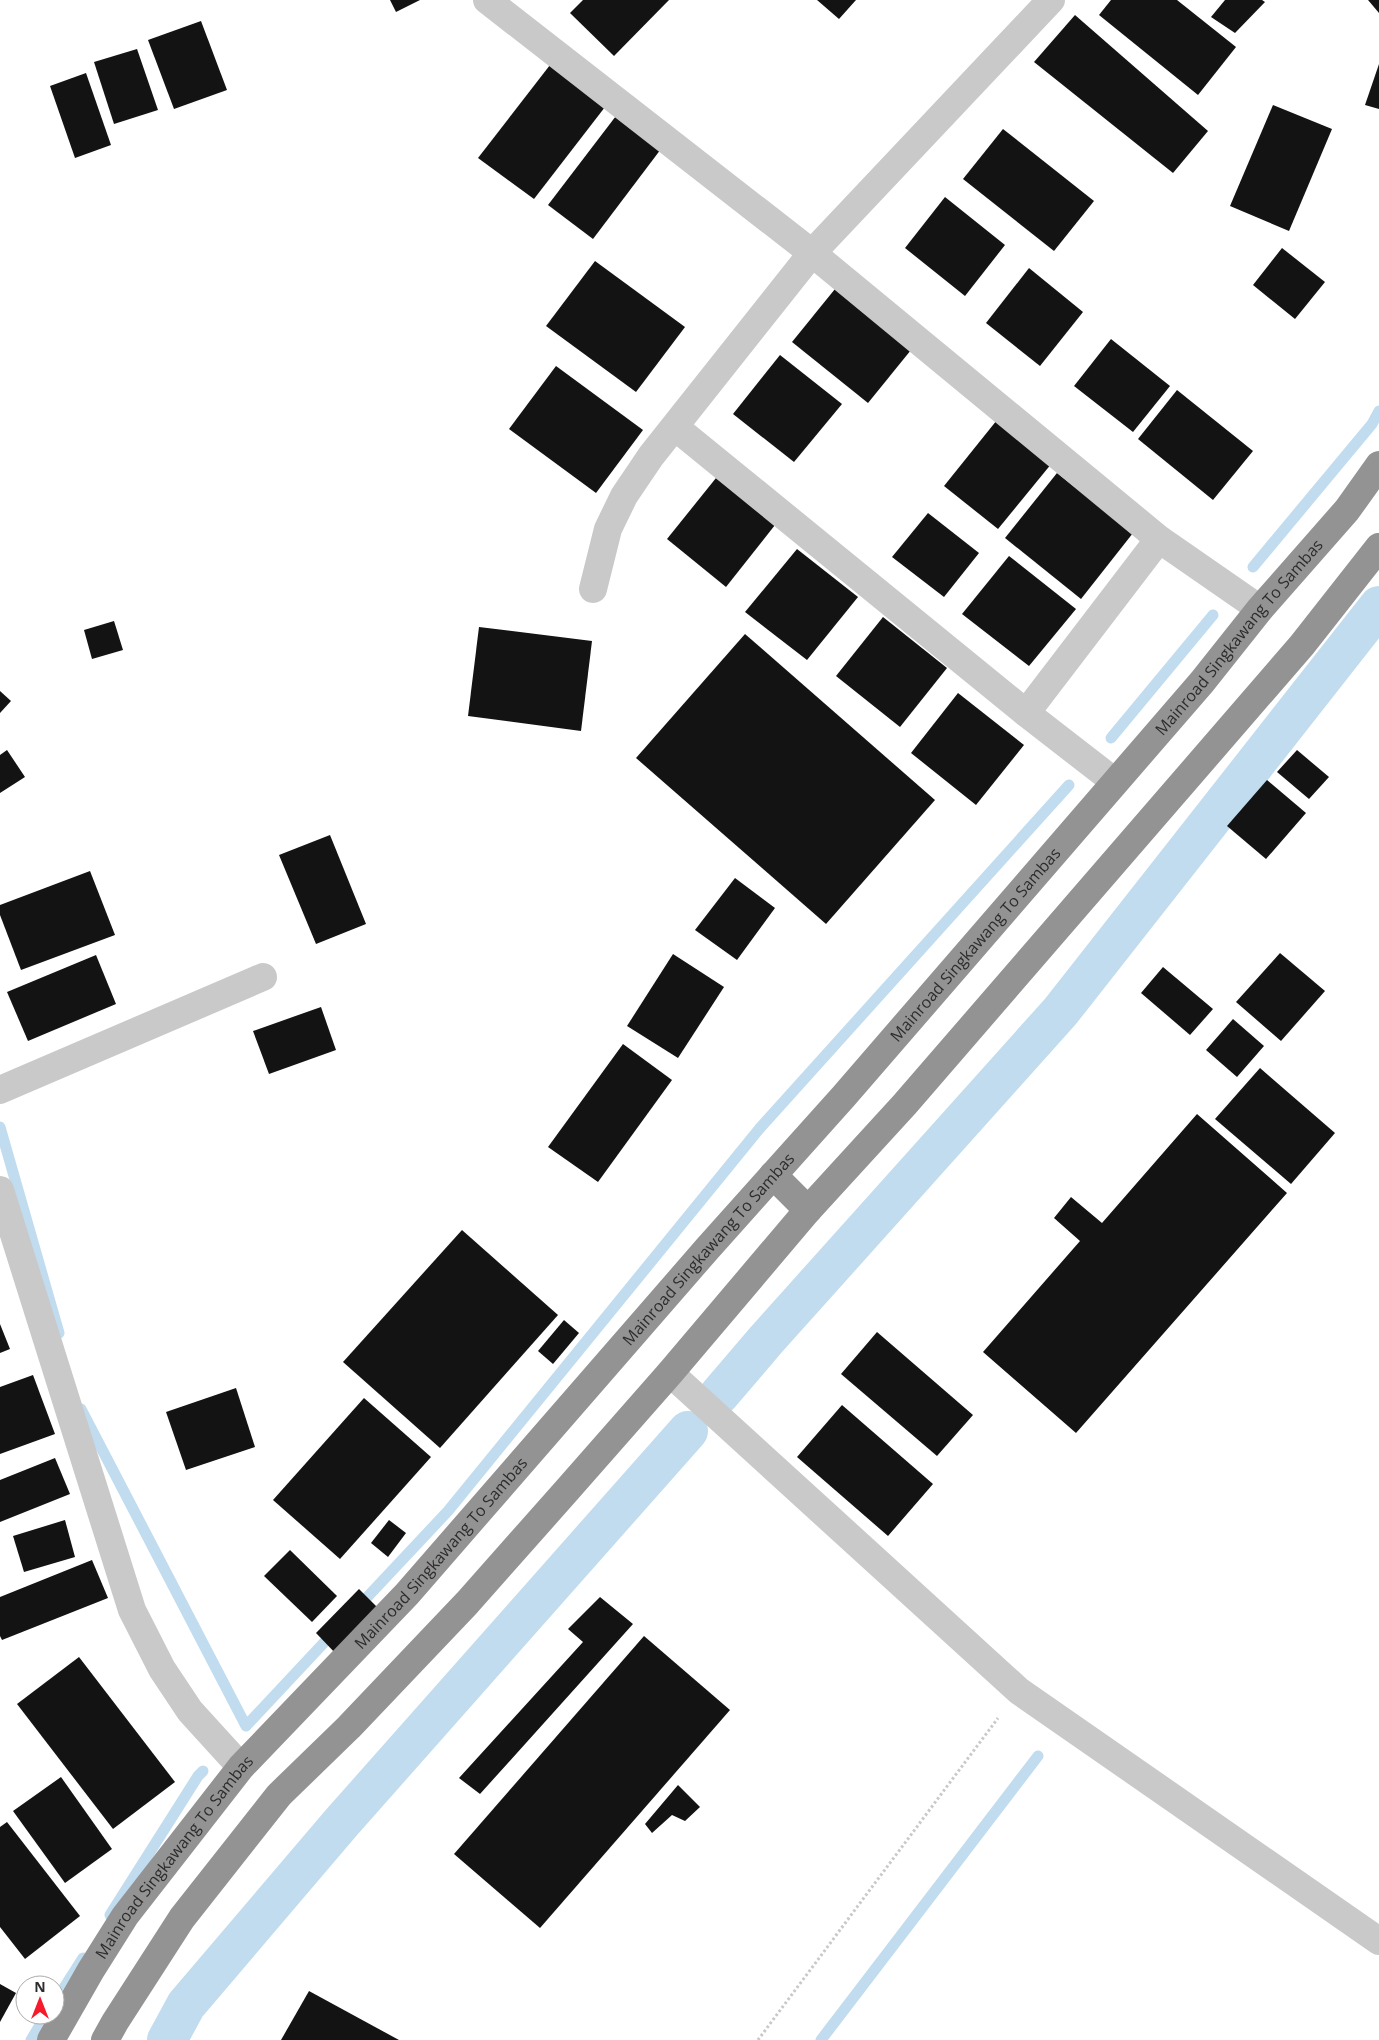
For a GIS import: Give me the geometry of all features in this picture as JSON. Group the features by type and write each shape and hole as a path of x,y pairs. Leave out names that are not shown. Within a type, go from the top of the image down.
{"highway":[{"name":"Mainroad Singkawang To Sambas","path":"51,2040 91,1970 125,1916 241,1767 408,1594 875,1060 1202,682 1260,609 1347,510 1379,465"},
{"path":"105,2040 182,1918 279,1795 348,1727 467,1603 670,1373 808,1210 904,1104 1302,645 1379,547"},
{"path":"773,1175 808,1210"}],"street":[{"path":"487,0 812,253 1159,539 1260,609"},
{"path":"593,589 608,529 624,496 651,456 812,253 1045,2"},
{"path":"675,427 1115,782"},
{"path":"1026,712 1159,539"},
{"path":"0,1090 263,977"},
{"path":"0,1190 132,1610 162,1669 190,1711 241,1767"},
{"path":"670,1373 1019,1691 1379,1940"}],"path":[{"path":"758,2040 1019,1691"}],"building":[{"path":"390,0 420,0 396,12"},
{"path":"583,0 669,0 614,56 570,13"},
{"path":"817,0 856,0 839,19"},
{"path":"1111,0 1177,0 1236,47 1198,95 1099,15"},
{"path":"1225,0 1262,0 1265,2 1235,33 1211,17"},
{"path":"1368,0 1379,0 1379,13"},
{"path":"1075,15 1208,131 1173,173 1034,62"},
{"path":"201,21 227,90 174,109 148,40"},
{"path":"137,49 158,110 114,124 94,62"},
{"path":"1379,64 1379,109 1365,105"},
{"path":"550,65 605,107 534,199 478,158"},
{"path":"86,73 111,145 75,158 50,86"},
{"path":"1273,105 1332,129 1289,231 1230,206"},
{"path":"619,112 664,145 593,239 548,205"},
{"path":"1003,129 1094,201 1054,251 963,179"},
{"path":"945,197 1005,245 965,296 905,248"},
{"path":"1282,248 1325,282 1295,319 1253,285"},
{"path":"595,261 685,327 636,392 546,326"},
{"path":"1029,268 1083,312 1040,366 986,323"},
{"path":"835,289 911,350 868,403 792,342"},
{"path":"1111,339 1170,386 1133,432 1074,386"},
{"path":"780,355 842,404 794,462 733,414"},
{"path":"556,366 643,430 596,493 509,429"},
{"path":"1177,390 1253,451 1213,500 1138,439"},
{"path":"997,420 1052,463 998,529 944,486"},
{"path":"1057,473 1133,533 1081,599 1005,538"},
{"path":"716,478 775,525 726,587 667,539"},
{"path":"928,513 979,553 944,597 892,557"},
{"path":"797,549 858,597 807,660 745,612"},
{"path":"1009,556 1076,609 1029,666 962,614"},
{"path":"883,617 947,668 900,727 836,676"},
{"path":"114,621 123,650 92,659 84,630"},
{"path":"479,627 592,641 581,731 468,716"},
{"path":"745,634 935,800 826,924 636,758"},
{"path":"0,691 11,701 0,713"},
{"path":"958,693 1024,745 976,805 911,753"},
{"path":"7,750 25,777 0,793 0,755"},
{"path":"1297,750 1329,777 1309,799 1277,772"},
{"path":"1267,780 1306,813 1266,859 1227,826"},
{"path":"330,835 366,924 316,944 279,855"},
{"path":"90,871 115,935 21,970 0,915 0,905"},
{"path":"735,878 775,908 737,960 695,930"},
{"path":"1280,953 1325,991 1281,1041 1236,1002"},
{"path":"673,954 724,987 678,1058 627,1026"},
{"path":"96,955 116,1004 28,1041 7,992"},
{"path":"1163,967 1213,1009 1190,1035 1141,993"},
{"path":"321,1007 336,1050 269,1074 253,1031"},
{"path":"1233,1019 1264,1046 1237,1077 1206,1050"},
{"path":"623,1044 672,1080 598,1182 548,1147"},
{"path":"1260,1068 1335,1133 1291,1184 1215,1119"},
{"path":"1197,1114 1287,1193 1076,1433 983,1352 1080,1241 1054,1218 1071,1197 1102,1223"},
{"path":"462,1230 558,1315 440,1448 343,1362"},
{"path":"564,1320 579,1333 553,1364 538,1351"},
{"path":"0,1324 10,1349 0,1353"},
{"path":"877,1332 973,1415 937,1456 841,1374"},
{"path":"33,1375 55,1434 0,1454 0,1387"},
{"path":"236,1388 255,1447 186,1470 166,1412"},
{"path":"364,1398 431,1457 340,1559 273,1500"},
{"path":"842,1405 933,1484 888,1536 797,1457"},
{"path":"55,1458 70,1494 0,1522 0,1480"},
{"path":"65,1520 75,1557 24,1572 13,1536"},
{"path":"389,1520 406,1533 388,1557 371,1543"},
{"path":"290,1550 337,1596 312,1622 264,1576"},
{"path":"92,1560 108,1598 2,1640 0,1636 0,1597"},
{"path":"359,1589 381,1611 338,1656 316,1633"},
{"path":"600,1597 633,1624 480,1794 459,1778 583,1642 568,1629"},
{"path":"644,1636 730,1710 540,1928 454,1854"},
{"path":"79,1657 175,1782 113,1829 17,1704"},
{"path":"61,1777 112,1849 65,1883 13,1811"},
{"path":"678,1785 700,1807 685,1821 672,1815 652,1833 645,1824"},
{"path":"7,1822 80,1916 25,1959 0,1927 0,1827"},
{"path":"0,1984 15,1992 15,1995 0,2022"},
{"path":"309,1991 399,2040 281,2040"}],"waterway":[{"path":"1253,567 1372,424 1379,411"},
{"path":"719,1395 1060,1012 1379,606"},
{"path":"1111,738 1213,615"},
{"path":"357,1608 448,1511 760,1128 1069,785"},
{"path":"0,1127 59,1333"},
{"path":"81,1409 246,1726 334,1632"},
{"path":"167,2040 186,2005 341,1823 688,1431"},
{"path":"821,2040 1038,1756"},
{"path":"110,1915 203,1771"},
{"path":"65,1986 83,1958"},
{"path":"31,2040 40,2025"}]}
